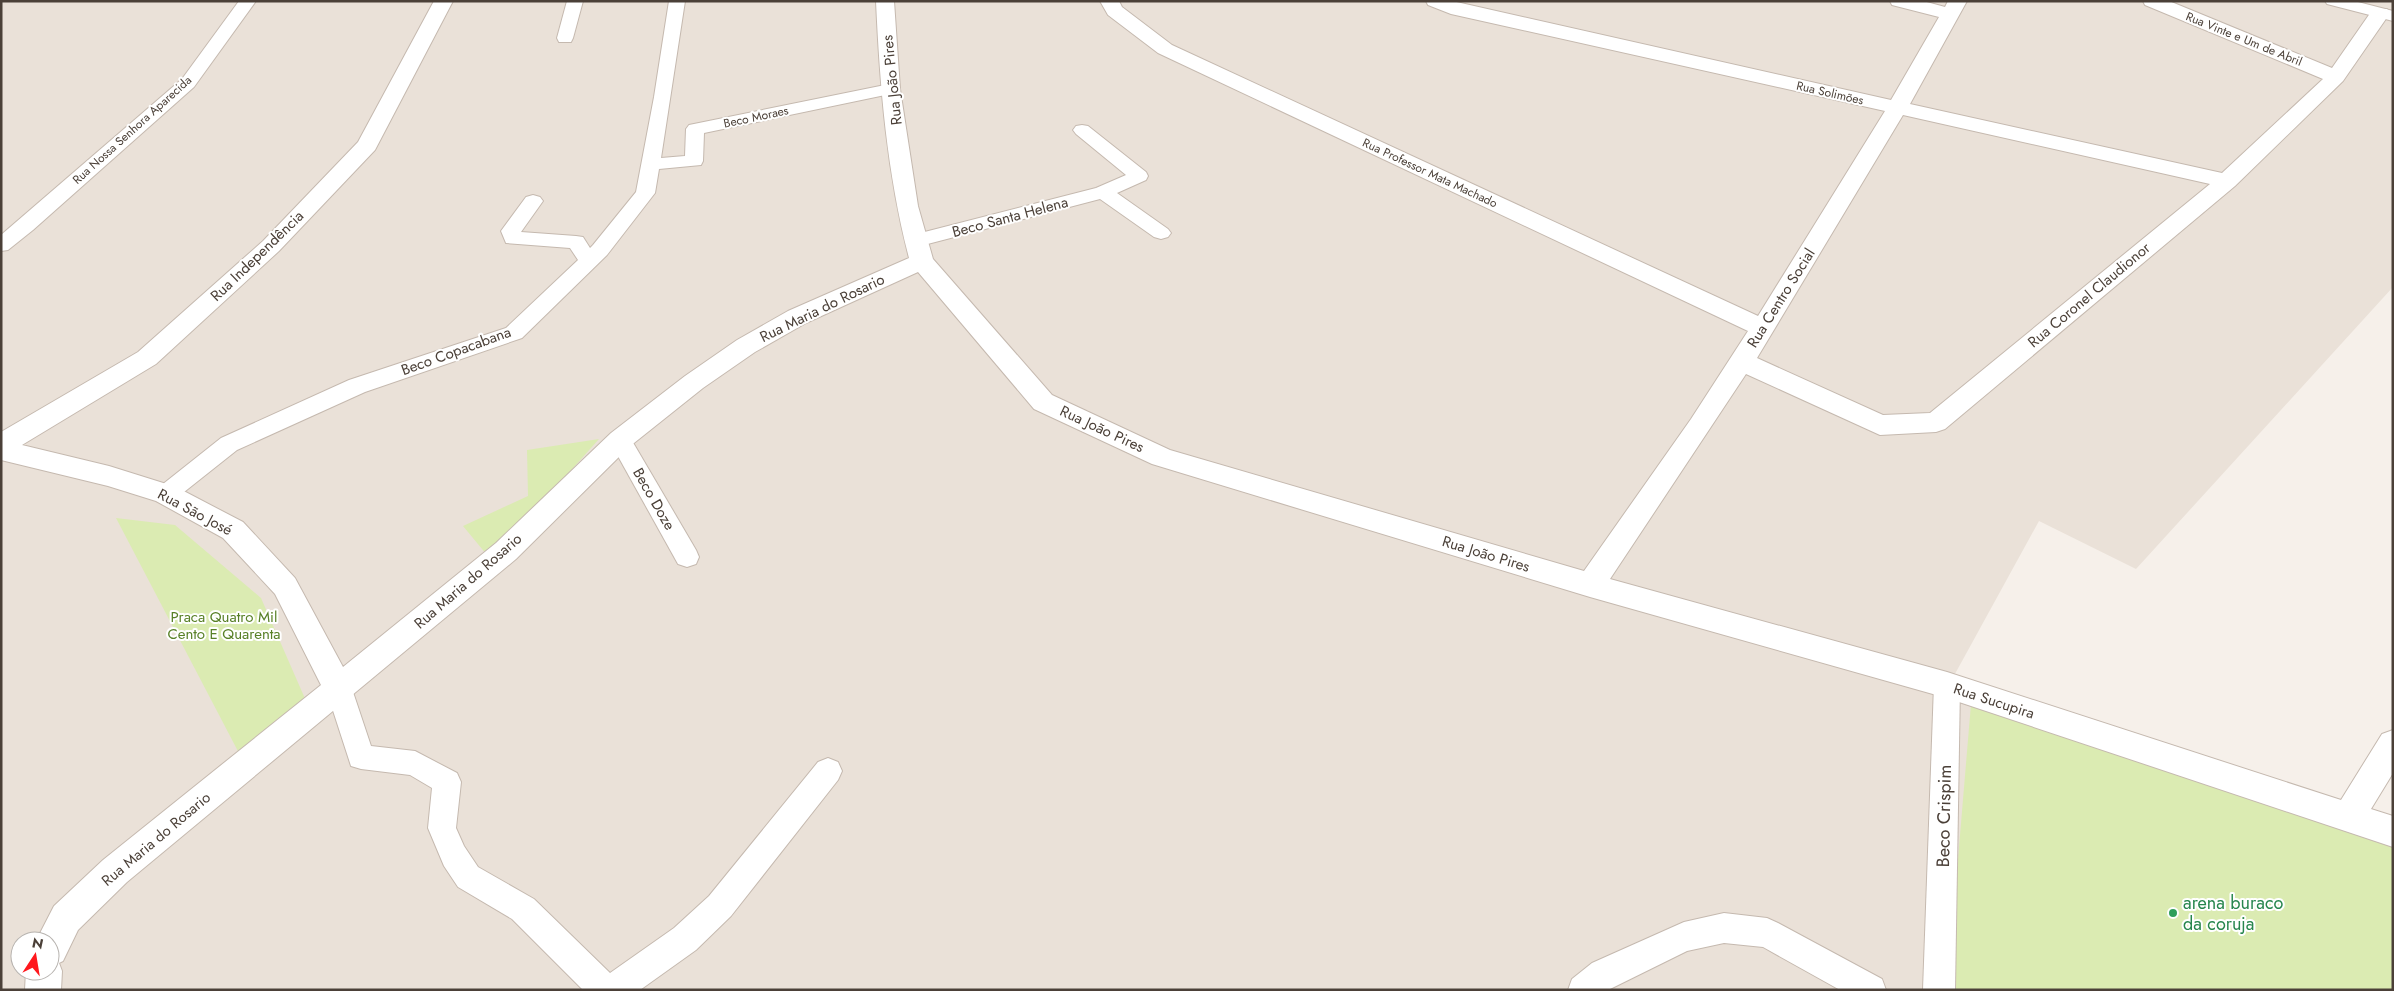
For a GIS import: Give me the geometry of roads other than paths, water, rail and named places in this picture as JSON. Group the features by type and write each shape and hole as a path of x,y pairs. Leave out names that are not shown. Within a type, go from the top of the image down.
{"street":[{"name":"Rua Independência","path":"1,445 147,358 271,246 367,145 444,1"},
{"name":"Rua João Pires","path":"885,1 890,89 907,206 919,251 1042,402 1161,457 1590,585"},
{"name":"Rua Professor Mata Machado","path":"1109,1 1115,11 1165,50 1763,328"},
{"name":"Rua Solimões","path":"1434,1 1450,8 2227,181"},
{"path":"1899,1 1954,8"},
{"name":"Rua Vinte e Um de Abril","path":"2152,1 2336,77"},
{"name":"Rua Centro Social","path":"1590,585 1700,426 1763,328 1897,108 1954,8"},
{"name":"Rua Coronel Claudionor","path":"1741,361 1880,425 1936,422 2227,181 2336,77 2386,15"},
{"name":"Rua Maria do Rosario","path":"59,931 66,918 115,871 506,551 620,440 694,382 746,346 919,251"},
{"name":"Rua São José","path":"1,450 109,476 166,494 233,530 286,586 339,689"},
{"name":"Rua Sucupira","path":"1590,585 1947,685 2393,832"},
{"path":"2348,816 2393,744"}],"lane":[{"name":"Rua Nossa Senhora Aparecida","path":"1,245 26,226 188,83 248,1"},
{"path":"565,38 575,1"},
{"name":"Beco Copacabana","path":"166,494 229,444 357,386 514,332 589,261 600,250 644,193 651,164 677,1"},
{"path":"2333,1 2386,15"},
{"name":"Beco Moraes","path":"651,164 694,161 695,129 890,89"},
{"name":"Beco Santa Helena","path":"919,251 1103,192 1139,176 1082,130"},
{"path":"1103,192 1161,233"},
{"path":"533,201 511,231 513,238 576,242 589,261"},
{"path":"1,222 26,226"},
{"name":"Beco Doze","path":"620,440 687,557"},
{"name":"Beco Crispim","path":"1939,990 1947,685"},
{"path":"339,689 361,757 415,763 447,782 442,828 454,856 468,877 523,910 605,990"},
{"path":"613,990 685,939 720,906 828,771"},
{"path":"1584,990 1603,974 1684,937 1724,928 1767,933 1871,990"}],"place":[{"name":"arena buraco da coruja","path":"2173,913"}],"park label":[{"name":"Praca Quatro Mil Cento E Quarenta","path":"224,626"}]}
